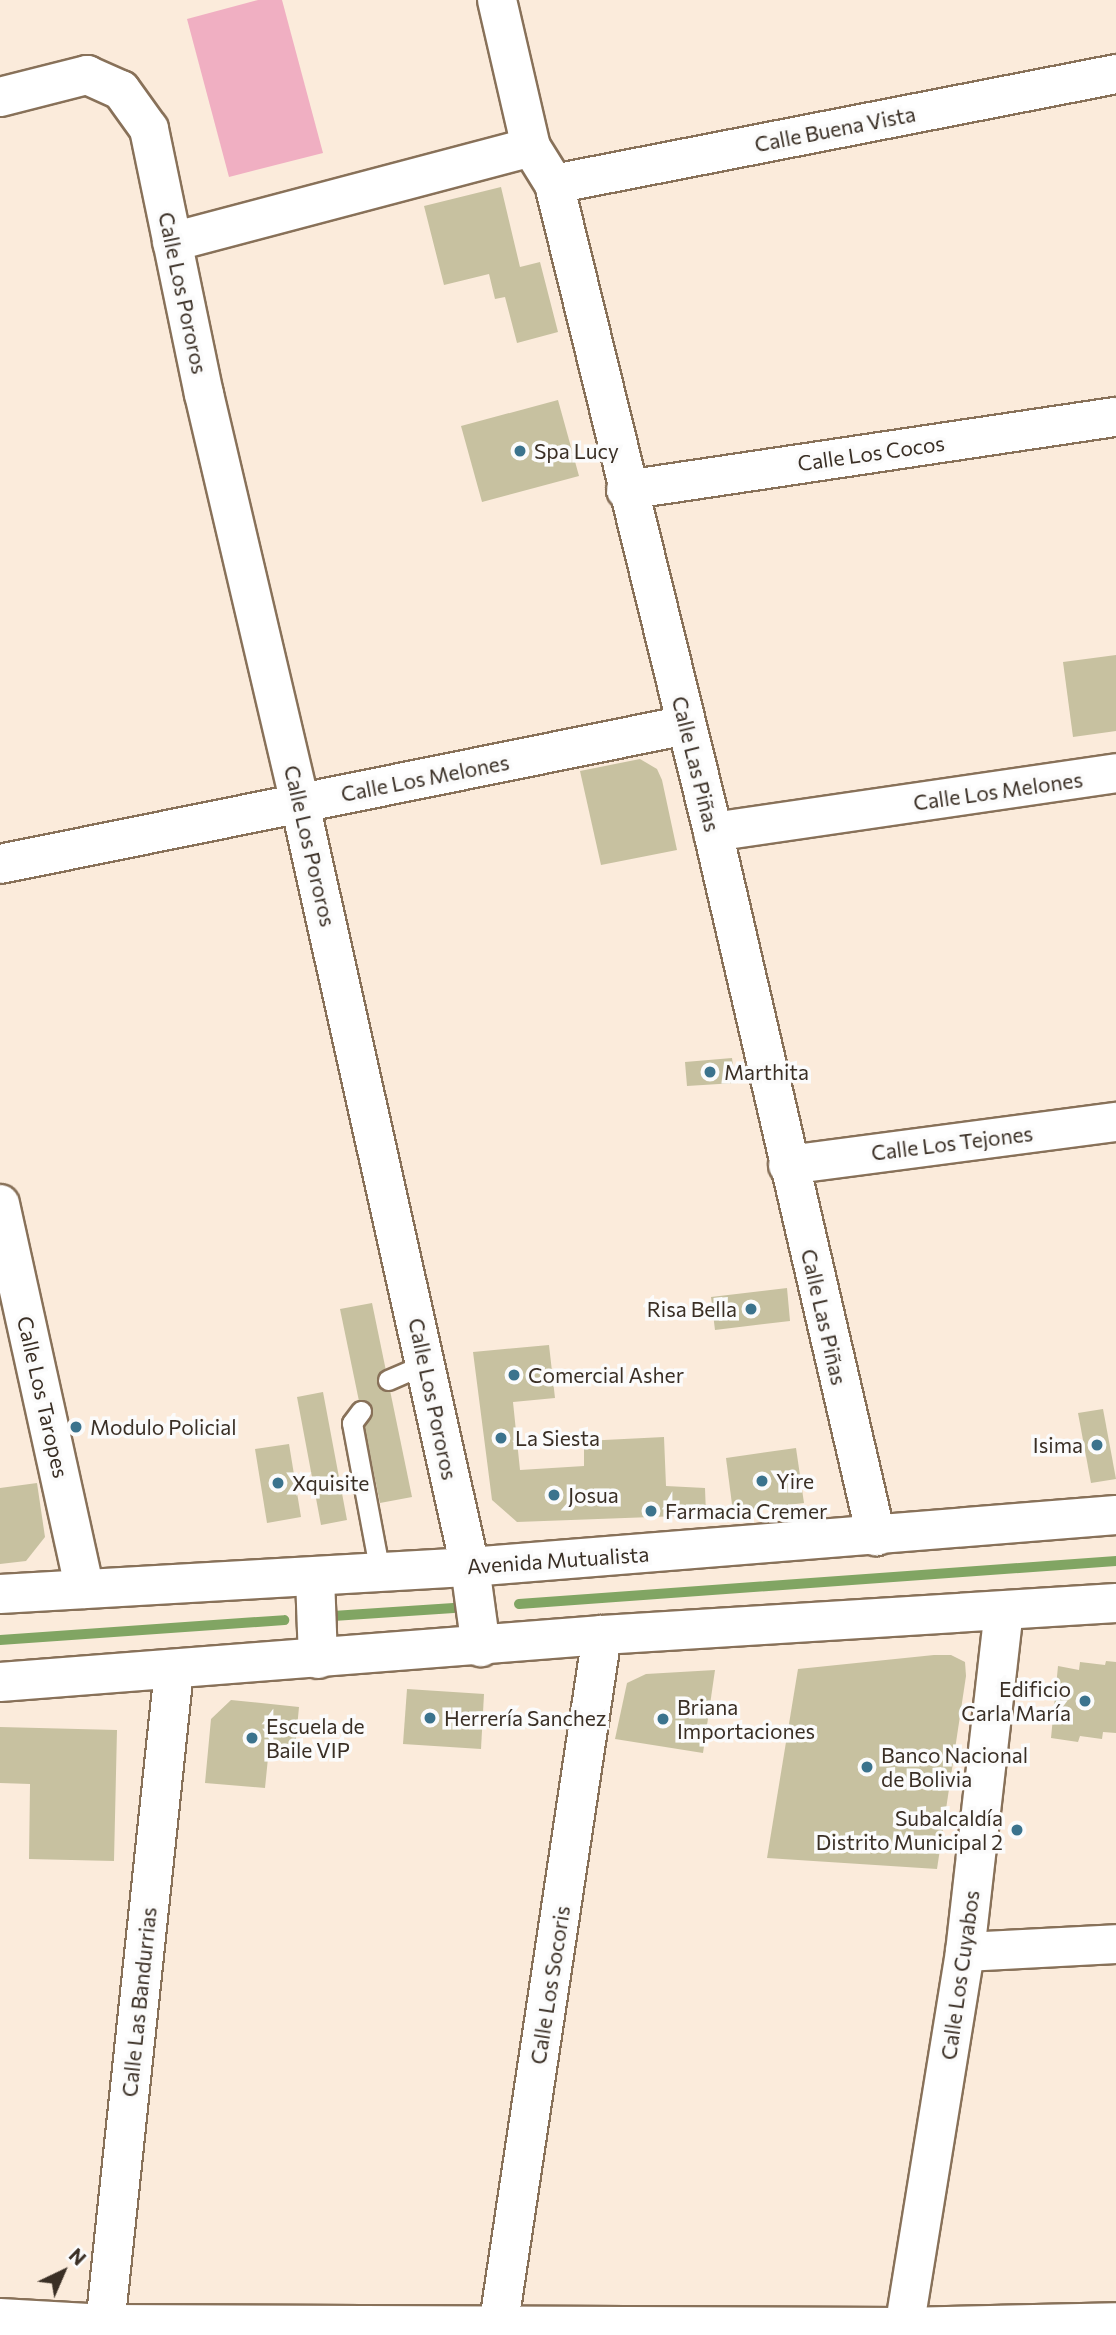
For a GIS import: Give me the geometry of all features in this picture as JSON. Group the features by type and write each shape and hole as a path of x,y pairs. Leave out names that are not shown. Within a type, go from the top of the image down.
{"street":[{"name":"Calle Las Piñas","path":"498,0 531,147 554,184 626,490 713,832 788,1165 876,1535"},
{"name":"Calle Buena Vista","path":"554,184 1116,74"},
{"name":"Calle Los Pororos","path":"0,97 87,75 121,90 149,130 471,1572 480,1641"},
{"path":"172,242 531,147"},
{"name":"Calle Los Cocos","path":"626,490 1116,417"},
{"name":"Calle Los Melones","path":"0,864 686,725"},
{"name":"Calle Los Melones","path":"713,832 1116,773"},
{"name":"Calle Los Tejones","path":"788,1165 1116,1122"},
{"name":"Calle Los Taropes","path":"0,1204 85,1589"},
{"name":"Avenida Mutualista","path":"0,1594 315,1582 380,1573 471,1572 1116,1515"},
{"path":"315,1582 318,1654"},
{"path":"0,1682 174,1670 318,1654 480,1641 1004,1612 1116,1603"},
{"name":"Calle Los Cuyabos","path":"903,2331 965,1952 1004,1612"},
{"name":"Calle Los Socoris","path":"498,2330 602,1635"},
{"name":"Calle Las Bandurrias","path":"105,2330 174,1670"},
{"path":"965,1952 1116,1944"},
{"path":"0,2318 105,2330 903,2331 1116,2322"}],"lane":[{"path":"388,1380 425,1364"},
{"path":"361,1411 352,1423 380,1573"}],"shaded area":[{"path":"258,0 282,0 323,153 229,177 187,19"}],"building":[{"path":"501,187 520,267 540,262 558,332 517,343 505,297 495,299 489,274 444,285 424,206"},
{"name":"Spa Lucy","path":"558,400 579,476 482,502 461,426"},
{"path":"1116,655 1116,731 1073,737 1063,662"},
{"path":"640,759 657,769 662,780 677,850 601,865 580,771"},
{"name":"Marthita","path":"732,1058 735,1083 687,1086 685,1062"},
{"name":"Risa Bella","path":"787,1288 790,1321 715,1330 711,1297"},
{"path":"372,1303 412,1497 380,1503 340,1309"},
{"path":"549,1345 555,1398 513,1402 520,1470 584,1466 584,1441 664,1437 666,1486 705,1488 706,1515 517,1522 492,1500 473,1352"},
{"path":"323,1392 347,1520 321,1525 297,1397"},
{"name":"Isima","path":"1103,1409 1116,1479 1091,1483 1078,1413"},
{"name":"Xquisite","path":"289,1444 301,1517 267,1523 255,1449"},
{"path":"796,1448 804,1503 733,1512 726,1458"},
{"path":"37,1483 45,1537 26,1561 0,1564 0,1488"},
{"name":"Banco Nacional de Bolivia","path":"951,1655 965,1662 966,1676 937,1869 767,1858 798,1669"},
{"name":"Edificio Carla María","path":"1106,1661 1116,1662 1116,1733 1103,1732 1102,1739 1080,1736 1078,1742 1051,1738 1058,1666 1079,1670 1080,1662 1105,1665"},
{"name":"Briana Importaciones","path":"715,1670 703,1753 615,1739 627,1683 646,1674"},
{"name":"Herrería Sanchez","path":"407,1689 484,1694 481,1749 403,1744"},
{"name":"Escuela de Baile VIP","path":"231,1700 299,1707 294,1760 268,1758 265,1788 205,1783 211,1719"},
{"path":"0,1727 117,1730 114,1861 29,1859 30,1784 0,1783"}],"waterway":[{"path":"519,1604 1116,1561"},
{"path":"333,1616 454,1608"},
{"path":"0,1640 284,1620"}],"place":[{"name":"Spa Lucy","path":"520,451"},
{"name":"Marthita","path":"710,1072"},
{"name":"Risa Bella","path":"751,1309"},
{"name":"Comercial Asher","path":"514,1375"},
{"name":"Modulo Policial","path":"76,1427"},
{"name":"La Siesta","path":"501,1438"},
{"name":"Isima","path":"1097,1445"},
{"name":"Yire","path":"762,1481"},
{"name":"Xquisite","path":"278,1483"},
{"name":"Josua","path":"554,1495"},
{"name":"Farmacia Cremer","path":"651,1511"},
{"name":"Edificio Carla María","path":"1085,1701"},
{"name":"Herrería Sanchez","path":"430,1718"},
{"name":"Briana Importaciones","path":"663,1719"},
{"name":"Escuela de Baile VIP","path":"252,1738"},
{"name":"Banco Nacional de Bolivia","path":"867,1767"},
{"name":"Subalcaldía Distrito Municipal 2","path":"1017,1830"}]}
